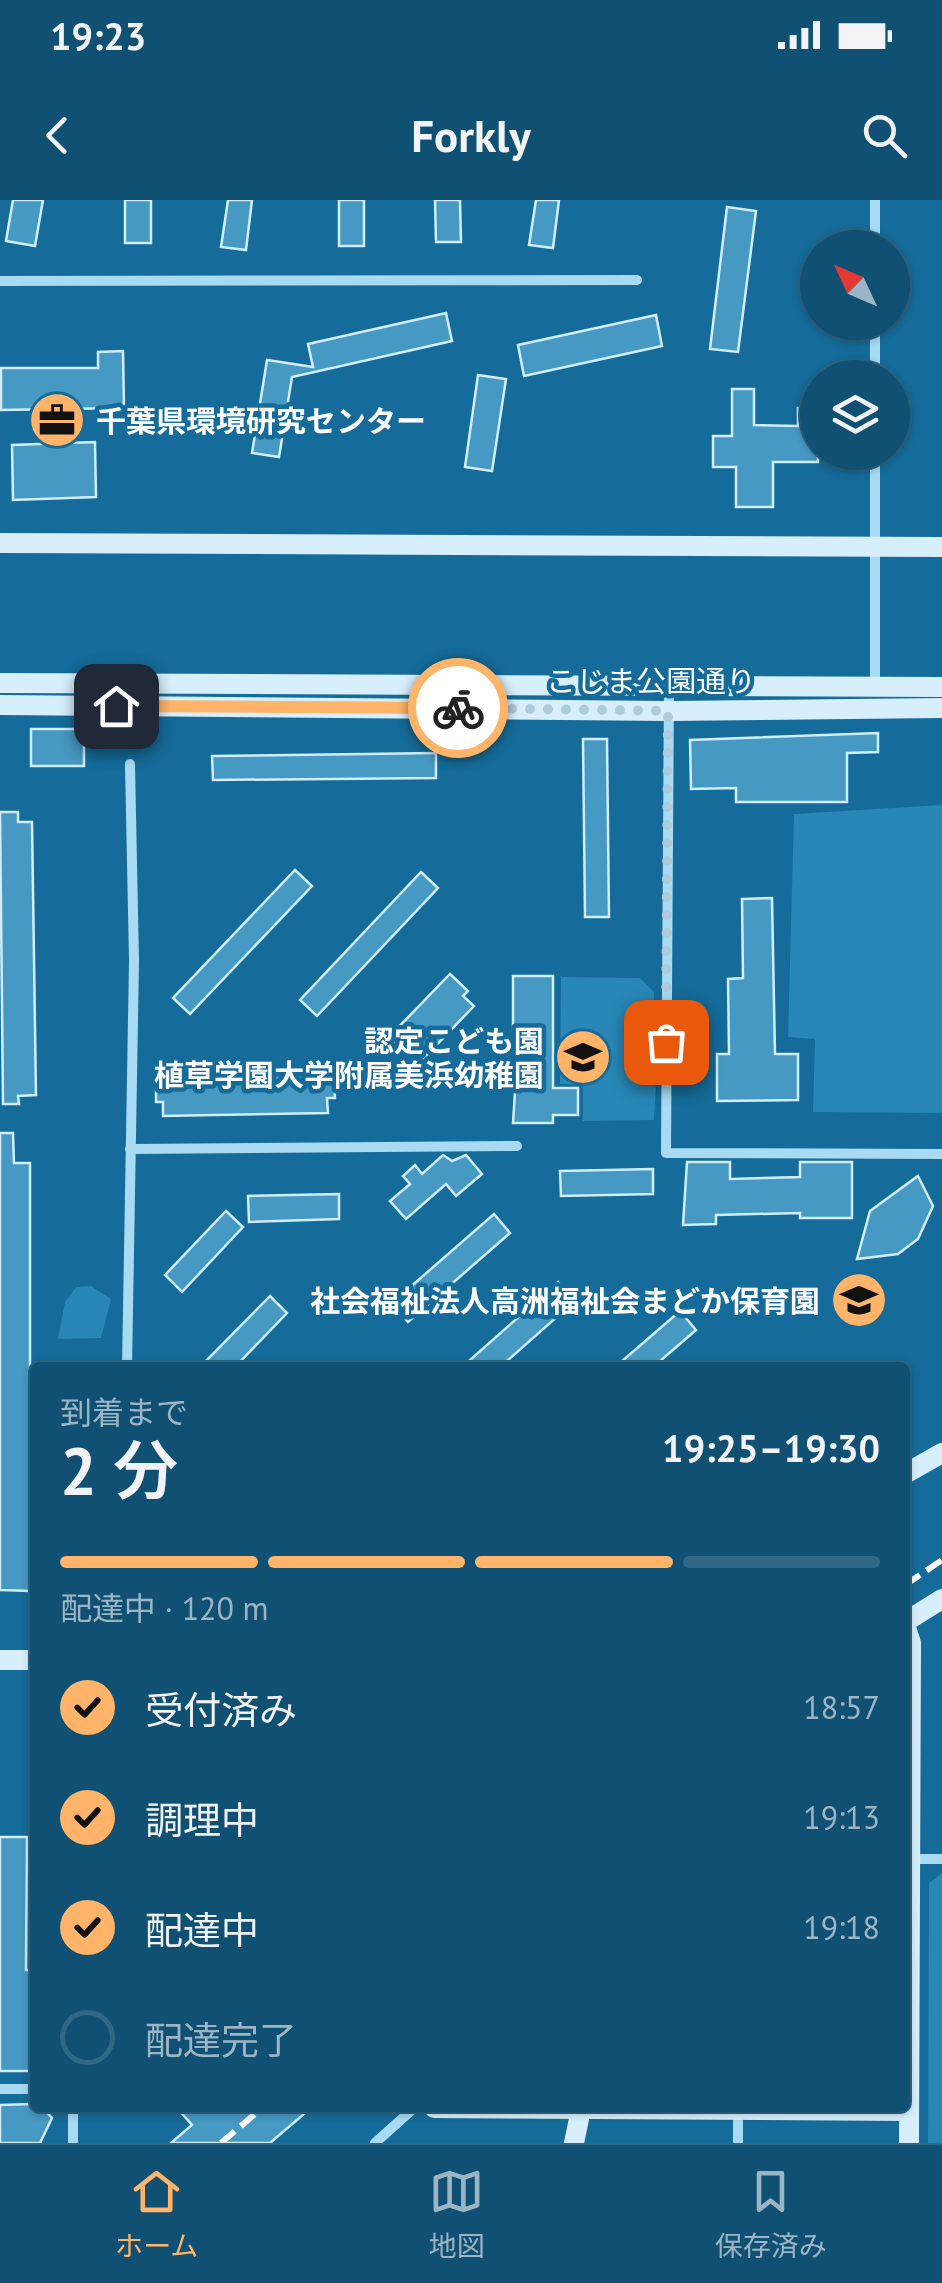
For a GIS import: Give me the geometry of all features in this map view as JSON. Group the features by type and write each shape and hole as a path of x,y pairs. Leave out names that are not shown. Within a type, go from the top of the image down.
{"street":[{"path":"875,200 875,230"},
{"path":"0,282 637,280"},
{"path":"875,470 875,687"},
{"path":"0,543 942,547"},
{"name":"こじま公園通り","path":"0,683 942,687"},
{"path":"669,685 666,1153 942,1154"},
{"name":"こじま公園通り","path":"0,705 668,711 942,708"},
{"path":"126,1362 134,961 130,764"},
{"path":"130,1149 517,1146"},
{"path":"910,1471 942,1453"},
{"path":"910,1620 942,1598"},
{"path":"910,1640 910,1874"},
{"path":"0,1660 30,1660"},
{"path":"911,1859 942,1859"},
{"path":"0,2089 30,2089"},
{"path":"73,2112 73,2143"},
{"path":"375,2143 410,2112"},
{"path":"574,2143 580,2112"},
{"path":"738,2112 738,2143"},
{"path":"908,2112 908,2143"}],"shaded area":[{"path":"942,805 942,1113 813,1112 815,1039 788,1037 794,814"},
{"path":"561,977 640,978 654,992 653,1029 645,1030 645,1076 656,1083 654,1120 583,1121 583,1085 560,1084"},
{"path":"91,1286 111,1299 101,1338 58,1339 65,1302 76,1287"},
{"path":"942,1873 942,2143 928,2143 929,1883"}],"building":[{"path":"13,200 43,200 35,246 6,241"},
{"path":"125,200 151,200 151,243 125,243"},
{"path":"228,200 252,200 246,250 221,247"},
{"path":"339,200 364,200 364,246 339,246"},
{"path":"435,200 460,200 461,242 436,242"},
{"path":"536,200 559,200 553,248 529,245"},
{"path":"727,207 756,211 738,352 710,349"},
{"path":"446,313 452,341 292,377 279,457 252,453 267,360 313,367 308,344"},
{"path":"656,315 662,346 524,376 518,345"},
{"path":"123,351 124,408 1,410 1,368 98,368 98,352"},
{"path":"478,375 506,379 492,471 465,467"},
{"path":"732,389 754,389 754,425 798,426 800,408 800,462 773,462 773,507 736,507 736,467 713,467 713,436 732,436"},
{"path":"95,442 96,497 13,500 12,445"},
{"path":"31,729 84,729 84,766 31,766"},
{"path":"878,733 878,752 847,753 847,802 736,802 736,788 691,789 690,740"},
{"path":"583,739 607,739 609,917 585,917"},
{"path":"436,753 436,778 213,780 212,756"},
{"path":"0,812 18,812 18,822 32,822 36,1095 18,1096 19,1104 3,1104"},
{"path":"295,870 312,886 190,1014 173,998"},
{"path":"421,872 438,888 317,1016 300,1000"},
{"path":"772,898 775,1054 798,1054 798,1100 717,1101 717,1054 729,1054 728,979 743,978 742,899"},
{"path":"450,974 468,991 463,996 474,1006 424,1058 413,1048 406,1055 388,1038"},
{"path":"513,976 553,976 553,1088 578,1088 578,1115 553,1115 553,1123 513,1123 519,1030 513,1030"},
{"path":"334,1073 335,1098 327,1098 328,1113 163,1116 163,1102 156,1102 156,1077"},
{"path":"0,1133 13,1133 14,1163 30,1163 30,1591 0,1590"},
{"path":"443,1155 452,1161 466,1155 482,1174 456,1196 446,1184 406,1219 390,1201 410,1184 403,1176 415,1165 422,1174"},
{"path":"687,1162 730,1162 730,1179 800,1177 800,1162 852,1162 852,1218 800,1218 800,1213 716,1215 716,1224 683,1225"},
{"path":"653,1169 653,1194 561,1196 560,1171"},
{"path":"918,1176 933,1206 918,1239 898,1254 857,1259 870,1211"},
{"path":"339,1194 339,1219 249,1222 248,1196"},
{"path":"226,1211 243,1227 182,1292 165,1275"},
{"path":"494,1214 510,1233 408,1322 392,1303"},
{"path":"558,1282 575,1301 506,1362 468,1362"},
{"path":"270,1296 287,1313 240,1362 205,1362"},
{"path":"680,1311 696,1330 659,1362 621,1362"},
{"path":"0,1837 27,1837 30,2071 0,2071"},
{"path":"30,2104 30,2112 47,2112 52,2118 40,2143 0,2143 0,2105"},
{"path":"181,2112 306,2112 270,2143 171,2143 192,2125"}],"railway":[{"path":"910,1582 942,1560"},
{"path":"221,2143 257,2112"}],"way so far":[{"path":"458,708 668,711 666,1042"}],"place":[{"name":"千葉県環境研究センター","path":"57,420"},
{"name":"認定こども園 植草学園大学附属美浜幼稚園","path":"583,1057"},
{"name":"社会福祉法人高洲福祉会まどか保育園","path":"859,1300"}],"route":[{"path":"116,706 458,708"}]}
